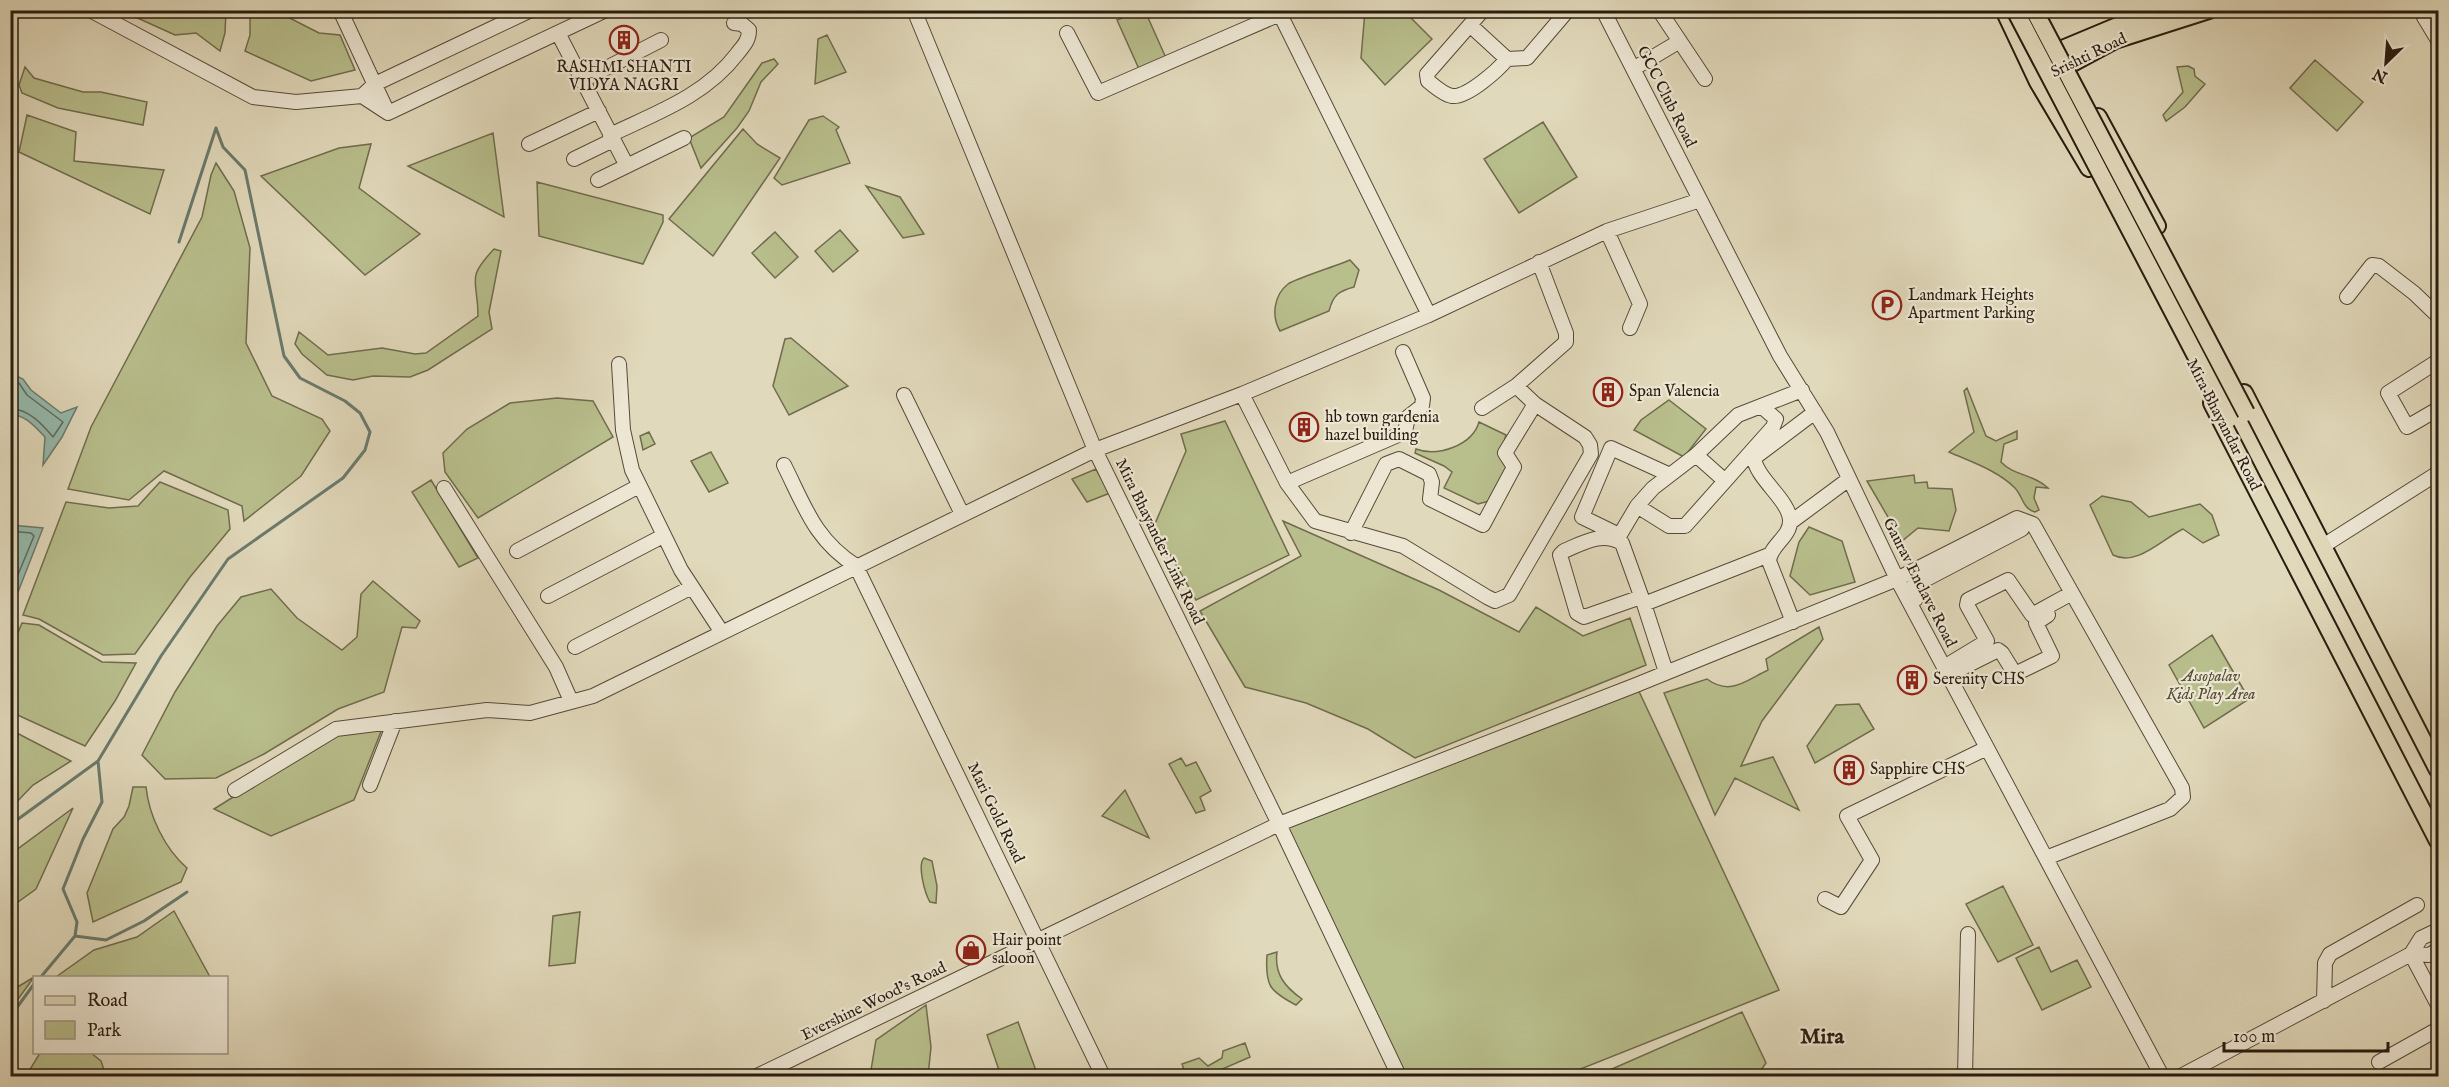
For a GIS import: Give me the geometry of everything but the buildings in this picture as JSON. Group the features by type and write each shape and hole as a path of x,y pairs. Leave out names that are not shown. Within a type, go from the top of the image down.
{"main road":[{"name":"Mira Bhayandar Road","path":"2004,10 2038,82 2083,157 2439,841"},
{"path":"2015,10 2229,420 2246,454 2255,487"},
{"path":"2034,10 2260,441 2284,471"},
{"name":"Mira Bhayandar Road","path":"2041,10 2067,65 2113,141 2323,546 2434,749 2439,770"},
{"name":"Srishti Road","path":"2029,63 2156,10"},
{"name":"Srishti Road","path":"2038,82 2115,40 2209,10"},
{"path":"2414,795 2431,815 2438,829"}],"street":[{"path":"90,10 253,97 296,102 362,96 388,112"},
{"path":"340,10 388,112"},
{"path":"388,112 606,10"},
{"name":"Mira Bhayander Link Road","path":"914,10 1095,450 1280,824 1399,1077"},
{"path":"1483,10 1429,72 1428,81 1447,94 1458,96 1492,76 1507,60 1527,58 1533,54 1568,10"},
{"name":"GCC Club Road","path":"1603,10 1700,200"},
{"path":"1659,10 1705,79"},
{"path":"2423,10 2424,17 2439,40"},
{"path":"362,96 375,84 529,11"},
{"path":"1067,33 1098,93 1279,12 1429,315"},
{"path":"574,159 692,96 725,69 749,39 749,30 741,24 734,23"},
{"path":"1470,25 1507,60"},
{"path":"558,33 627,166"},
{"path":"583,80 661,40"},
{"path":"1633,69 1680,41"},
{"path":"529,144 599,111"},
{"path":"598,180 684,138"},
{"path":"236,790 336,729 487,710 530,713 593,696 721,631 1095,450 1242,394 1429,315 1607,231 1700,200"},
{"name":"Gaurav Enclave Road","path":"1700,200 1780,356 1815,412 1897,579 2162,1077"},
{"path":"1607,231 1640,304 1630,328"},
{"path":"1482,408 1515,386 1566,342 1566,333 1539,262"},
{"path":"2347,297 2372,265 2379,266 2439,316"},
{"path":"1287,483 1405,432 1408,417 1422,406 1424,398 1403,352"},
{"path":"2439,361 2388,393 2406,427 2439,409"},
{"path":"619,364 623,430 632,470 663,536 692,587 721,631"},
{"path":"1242,394 1287,483 1315,521 1403,546 1495,601 1509,595 1591,454 1590,445 1585,437 1535,404 1515,386"},
{"path":"1668,474 1611,448 1582,517 1619,534 1637,506 1668,474 1696,455 1738,415 1802,390"},
{"path":"904,395 962,514"},
{"path":"1351,533 1386,464 1399,459 1429,474 1432,482 1430,499 1481,526 1485,524 1514,467 1505,453 1535,404"},
{"path":"1637,506 1669,526 1680,527 1691,520 1724,480 1773,428 1776,419 1761,406"},
{"path":"1791,522 1790,514 1754,462 1754,458 1815,412"},
{"path":"1696,455 1724,480"},
{"path":"784,465 821,536 834,552 856,566"},
{"path":"2323,546 2439,474"},
{"path":"1666,672 1643,601 1625,547 1617,540 1596,538 1560,555 1577,613 1584,617 1643,601 1770,555 1791,522 1849,479"},
{"path":"517,551 639,486"},
{"path":"444,488 556,667 571,701"},
{"path":"1910,603 1916,599 1911,588 1998,534 2017,518 2033,524 2182,788 2183,797 2170,809 2046,858"},
{"path":"1998,534 2022,529"},
{"name":"Evershine Wood's Road","path":"758,1077 1280,824 1792,622 1998,534"},
{"path":"548,596 663,536"},
{"path":"1770,555 1772,573 1792,622"},
{"name":"Mari Gold Road","path":"856,566 1103,1077"},
{"path":"1946,671 1987,641 1967,605 1968,600 2008,580 2032,615 2074,597"},
{"path":"575,647 692,587"},
{"path":"1946,671 1998,650 2014,674 2052,656 2036,622 2074,597"},
{"path":"370,785 394,721"},
{"path":"1825,899 1841,907 1872,860 1847,816 1987,748"},
{"path":"2324,1000 2325,963 2330,954 2416,905"},
{"path":"2181,1077 2411,954 2421,939 2439,930"},
{"path":"1965,1077 1968,934"},
{"path":"2411,954 2429,955 2439,950"},
{"path":"2411,954 2439,1005"},
{"path":"2379,1062 2439,1029"}],"green space":[{"path":"122,11 226,11 225,33 220,51 196,33 175,35"},
{"path":"250,11 276,11 319,33 340,35 355,70 311,81 245,51 250,35"},
{"path":"1145,11 1166,58 1139,69 1117,20"},
{"path":"1365,11 1404,11 1432,39 1385,85 1361,58"},
{"path":"827,35 846,72 815,84 818,39"},
{"path":"774,59 778,64 761,82 749,111 701,168 689,138 724,117 762,63"},
{"path":"2315,60 2363,102 2337,131 2290,88"},
{"path":"2188,66 2194,69 2195,76 2205,84 2185,107 2166,121 2163,115 2183,92 2177,67"},
{"path":"25,67 34,78 83,92 101,92 147,102 143,125 58,108 22,93 19,85"},
{"path":"27,115 76,132 74,161 164,170 150,214 19,152"},
{"path":"823,116 839,127 836,130 850,163 782,185 774,178 809,120"},
{"path":"1543,122 1577,177 1519,213 1484,159"},
{"path":"743,129 757,144 780,158 713,256 669,219"},
{"path":"493,133 504,217 408,166"},
{"path":"371,144 359,188 420,234 365,275 261,176 339,148"},
{"path":"216,163 234,191 250,248 246,343 272,396 322,419 330,431 301,476 244,521 242,506 164,471 129,500 68,489 91,427 202,217 211,175"},
{"path":"537,182 663,215 663,222 643,264 539,236"},
{"path":"866,186 900,197 924,234 903,238"},
{"path":"840,230 858,251 833,272 815,251"},
{"path":"775,232 798,257 775,278 752,253"},
{"path":"494,249 501,251 489,312 492,329 428,370 410,377 373,376 353,380 327,375 302,354 295,344 299,332 328,355 382,348 415,354 426,353 478,316 476,274"},
{"path":"1350,260 1359,270 1354,287 1337,294 1329,311 1280,331 1275,319 1275,306 1283,289 1292,282"},
{"path":"791,338 848,386 789,415 773,386 785,339"},
{"path":"1967,388 1986,436 1996,441 2017,431 2017,439 2004,444 2001,462 2006,467 2037,480 2048,488 2036,487 2034,498 2039,510 2035,512 2028,508 2018,491 2000,476 1949,452 1974,432 1964,391"},
{"path":"557,398 593,401 613,437 478,518 445,472 443,453 467,429 510,403"},
{"path":"1669,400 1706,429 1684,457 1634,430 1641,420"},
{"path":"1225,421 1289,555 1196,600 1154,526 1186,451 1181,434"},
{"path":"1479,422 1506,435 1501,453 1510,465 1489,501 1478,504 1444,488 1452,472 1415,453 1416,449 1434,452 1453,448 1469,437"},
{"path":"649,432 655,444 643,450 640,436"},
{"path":"711,452 728,483 709,492 691,461"},
{"path":"1096,469 1110,493 1087,502 1072,479"},
{"path":"1914,475 1915,483 1927,482 1928,488 1952,489 1956,510 1949,531 1918,528 1902,541 1867,481"},
{"path":"431,480 478,558 459,567 412,492"},
{"path":"160,482 228,510 230,529 190,577 135,654 103,655 39,619 23,615 66,502 109,508 138,506"},
{"path":"2102,496 2131,502 2149,517 2200,504 2212,515 2219,535 2203,543 2183,529 2140,555 2122,558 2113,555 2090,505"},
{"path":"1283,521 1439,590 1519,632 1536,607 1583,636 1630,618 1646,665 1415,758 1368,729 1306,703 1245,687 1200,611 1301,556"},
{"path":"1809,527 1842,541 1855,582 1810,595 1790,576 1799,542"},
{"path":"373,581 420,621 416,628 402,627 384,692 338,709 264,754 216,778 165,779 142,755 175,692 217,626 241,597 271,589 297,618 342,650 357,637 361,594"},
{"path":"22,623 39,625 102,662 136,663 115,701 85,746 11,712 11,649"},
{"path":"1819,627 1823,639 1762,721 1741,766 1773,757 1799,810 1735,778 1715,815 1664,693 1707,679 1723,686 1738,685 1768,670 1766,659"},
{"name":"Assopalav Kids Play Area","path":"2212,635 2249,699 2204,728 2169,665"},
{"path":"1636,685 1779,990 1563,1076 1399,1076 1279,824"},
{"path":"1859,704 1874,729 1815,763 1807,746 1836,705"},
{"path":"382,729 354,800 271,836 214,809 334,734"},
{"path":"11,730 71,761 33,785 11,808"},
{"path":"1181,758 1186,766 1196,762 1211,791 1200,797 1205,810 1196,813 1169,764"},
{"path":"133,787 146,787 159,831 165,842 187,868 181,882 93,922 87,893 113,829 124,817 129,806"},
{"path":"1125,790 1149,838 1102,816"},
{"path":"73,808 36,889 11,907 11,854"},
{"path":"924,858 932,861 937,886 936,903 930,902 924,886 921,867"},
{"path":"2003,886 2033,945 1998,962 1966,904"},
{"path":"174,911 209,976 57,976 94,950 137,937"},
{"path":"580,912 575,963 549,966 553,916"},
{"path":"2039,947 2051,972 2077,960 2091,987 2042,1010 2016,958"},
{"path":"1277,952 1277,967 1282,979 1290,990 1302,999 1296,1005 1274,991 1268,980 1267,955"},
{"path":"33,978 11,1009 11,991"},
{"path":"926,1005 931,1047 928,1076 870,1076 876,1040"},
{"path":"1742,1012 1766,1063 1757,1076 1596,1076"},
{"path":"1018,1022 1038,1076 1001,1076 987,1035"},
{"path":"1245,1043 1250,1057 1220,1070 1218,1076 1186,1076 1182,1064 1199,1058 1208,1066 1222,1058 1223,1051"},
{"path":"39,1054 92,1054 101,1061 106,1076 29,1076 29,1071"}],"water":[{"path":"10,373 23,379 31,390 61,413 77,407 62,437 43,465 45,437 26,419 11,415"},
{"path":"10,525 43,528 11,610"}],"waterway":[{"path":"10,825 98,761 161,656 228,559 343,478 365,450 370,432 360,413 345,401 300,378 284,356 245,170 223,147 216,128 179,242"},
{"path":"42,976 75,936 77,922 63,889 83,839 102,802 98,761"},
{"path":"75,936 106,940 144,921 187,892"},
{"path":"10,1017 33,985"}],"place":[{"name":"RASHMI SHANTI VIDYA NAGRI","path":"624,40"},
{"name":"Landmark Heights Apartment Parking","path":"1887,305"},
{"name":"Span Valencia","path":"1608,392"},
{"name":"hb town gardenia hazel building","path":"1304,427"},
{"name":"Serenity CHS","path":"1912,680"},
{"name":"Sapphire CHS","path":"1849,770"},
{"name":"Hair point saloon","path":"971,950"}],"district":[{"name":"Mira","path":"1822,1037"}]}
